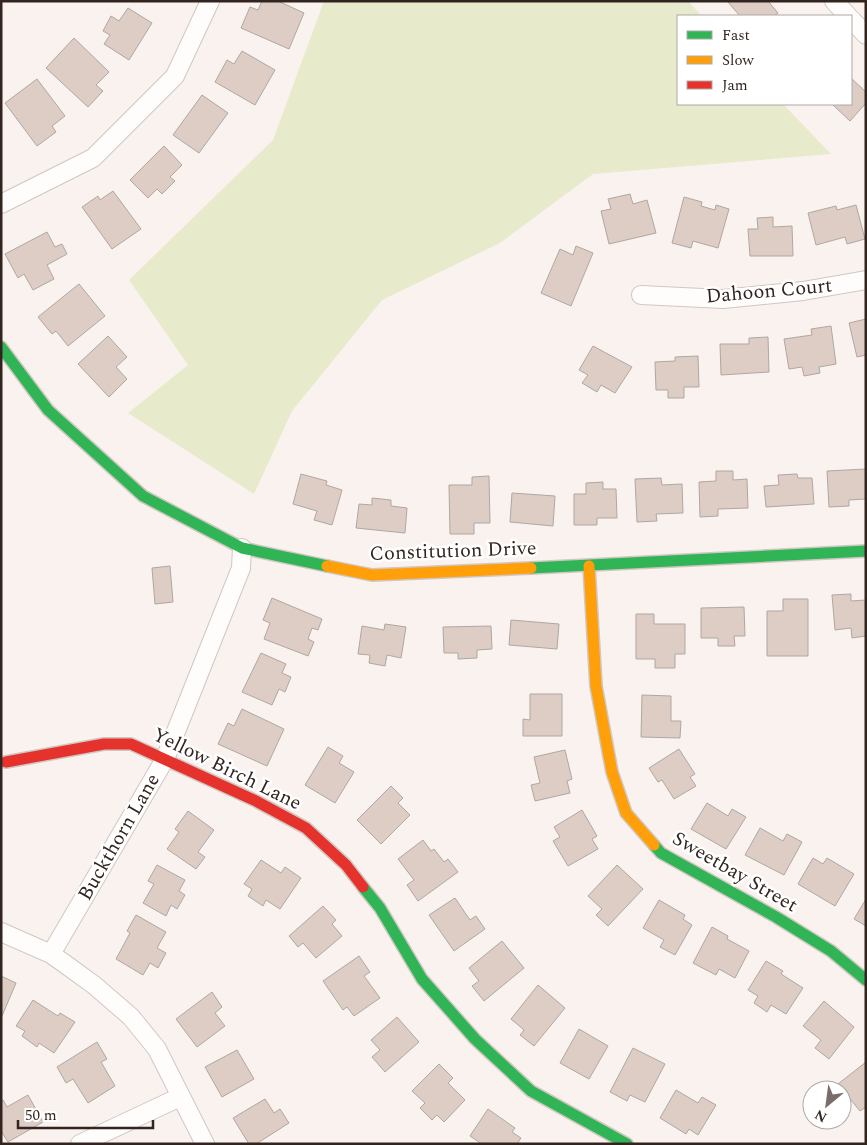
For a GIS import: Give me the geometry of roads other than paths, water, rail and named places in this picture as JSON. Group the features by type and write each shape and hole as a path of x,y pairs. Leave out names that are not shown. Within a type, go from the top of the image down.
{"street":[{"path":"1,204 93,158 175,76 210,1"},
{"path":"834,1 847,15"},
{"path":"852,21 866,35"},
{"name":"Dahoon Court","path":"641,294 723,299 803,291 866,280"},
{"name":"Constitution Drive","path":"1,348 48,410 143,496 242,548 372,575 589,566 866,551"},
{"name":"Buckthorn Lane","path":"51,954 165,759 241,568 242,548"},
{"name":"Sweetbay Street","path":"589,566 596,686 612,772 626,813 661,853 776,916 831,951 866,980"},
{"name":"Yellow Birch Lane","path":"6,762 104,744 131,744 256,801 306,828 346,865 380,908 422,978 475,1039 531,1091 627,1144"},
{"path":"1,932 51,954 94,985 130,1017 157,1049 205,1144"},
{"path":"80,1144 180,1097"}]}
